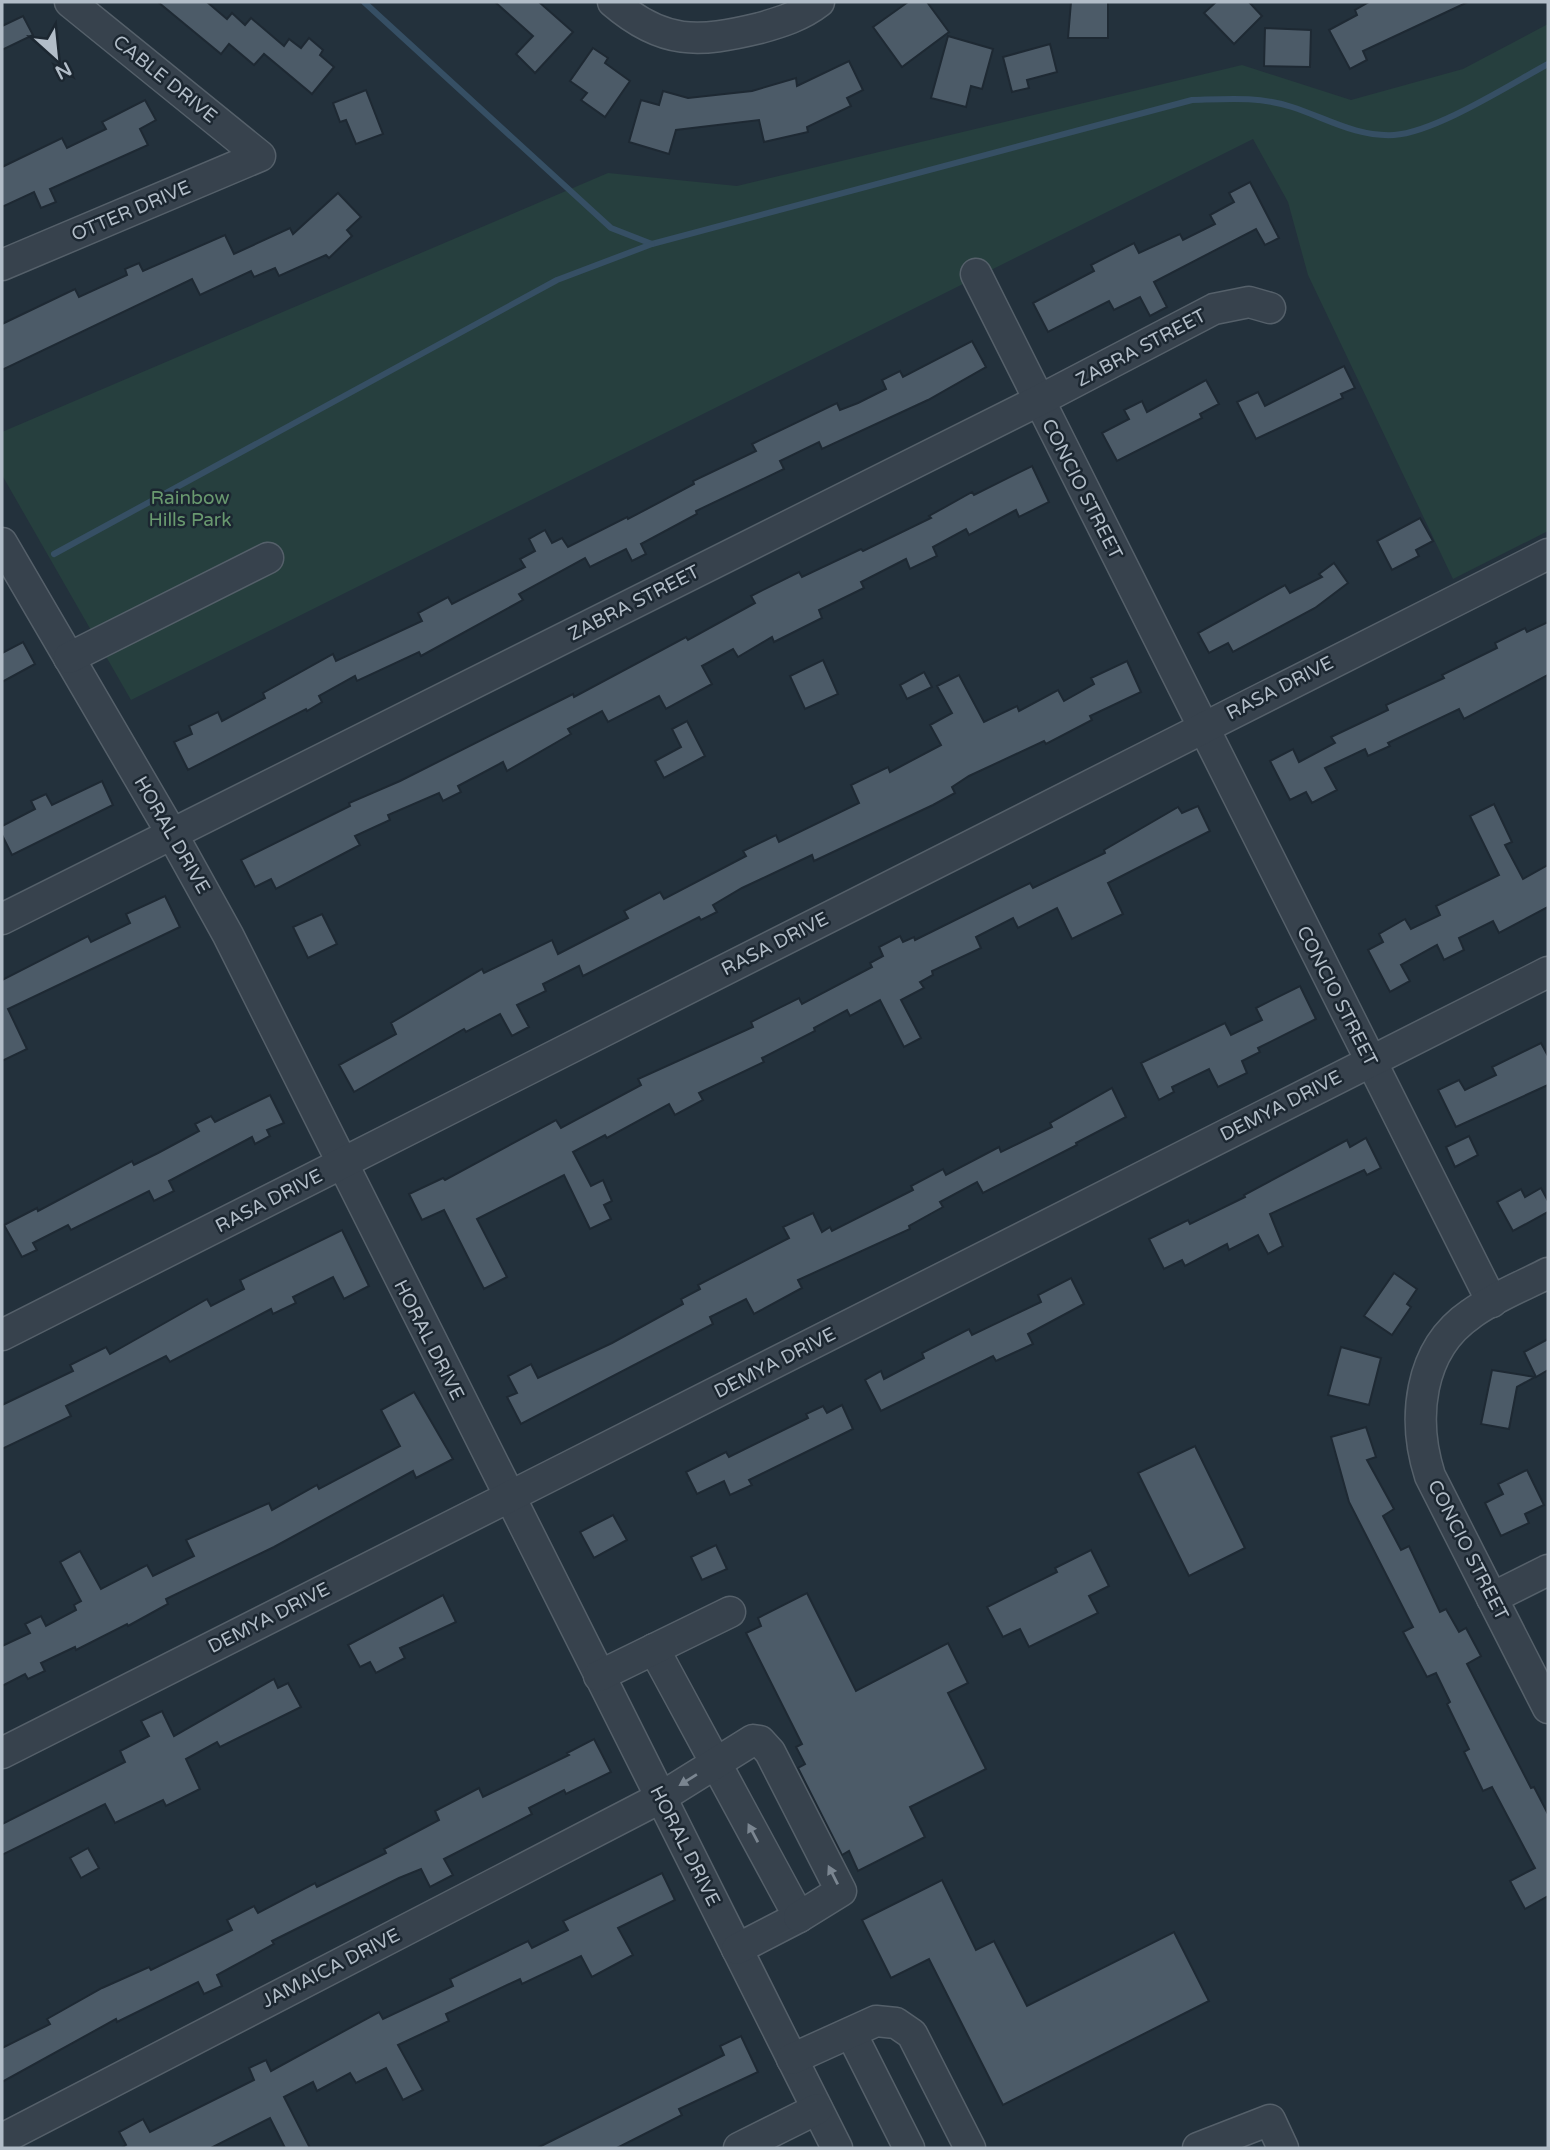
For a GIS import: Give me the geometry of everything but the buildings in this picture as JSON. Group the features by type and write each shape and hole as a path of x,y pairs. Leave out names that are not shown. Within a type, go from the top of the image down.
{"street":[{"name":"CABLE DRIVE","path":"70,2 260,156"},
{"path":"613,2 637,21 671,36 694,40 727,36 783,22 819,2"},
{"name":"OTTER DRIVE","path":"2,265 260,156"},
{"name":"CONCIO STREET","path":"976,274 1492,1302 1460,1323 1445,1341 1431,1366 1422,1393 1419,1421 1422,1450 1430,1476 1548,1708"},
{"name":"ZABRA STREET","path":"2,919 1038,401 1214,309 1249,302 1270,308"},
{"name":"HORAL DRIVE","path":"2,543 12,583 69,658 228,935 508,1498 837,2148"},
{"name":"RASA DRIVE","path":"2,1335 1548,554"},
{"path":"69,658 268,558"},
{"name":"DEMYA DRIVE","path":"2,1753 1548,972"},
{"path":"1492,1302 1548,1273"},
{"path":"1492,1598 1548,1570"},
{"path":"599,1676 730,1612"},
{"path":"654,1649 799,1917 737,1949"},
{"name":"JAMAICA DRIVE","path":"2,2139 660,1798 753,1740 760,1741 770,1752 841,1891 799,1917"},
{"path":"792,2059 876,2021 896,2024 912,2034 970,2148"},
{"path":"851,2033 909,2148"},
{"path":"739,2148 817,2109"},
{"path":"1198,2148 1270,2120 1283,2148"}],"green space":[{"name":"Rainbow Hills Park","path":"1548,24 1548,531 1453,579 1308,275 1288,202 1253,139 131,700 2,475 2,432 608,173 737,186 1242,65 1351,100 1463,69"}],"waterway":[{"path":"364,2 611,228 652,244 1192,100 1267,101 1367,133 1394,135 1411,132 1451,117 1548,64"},
{"path":"54,554 557,280 652,244"}]}
